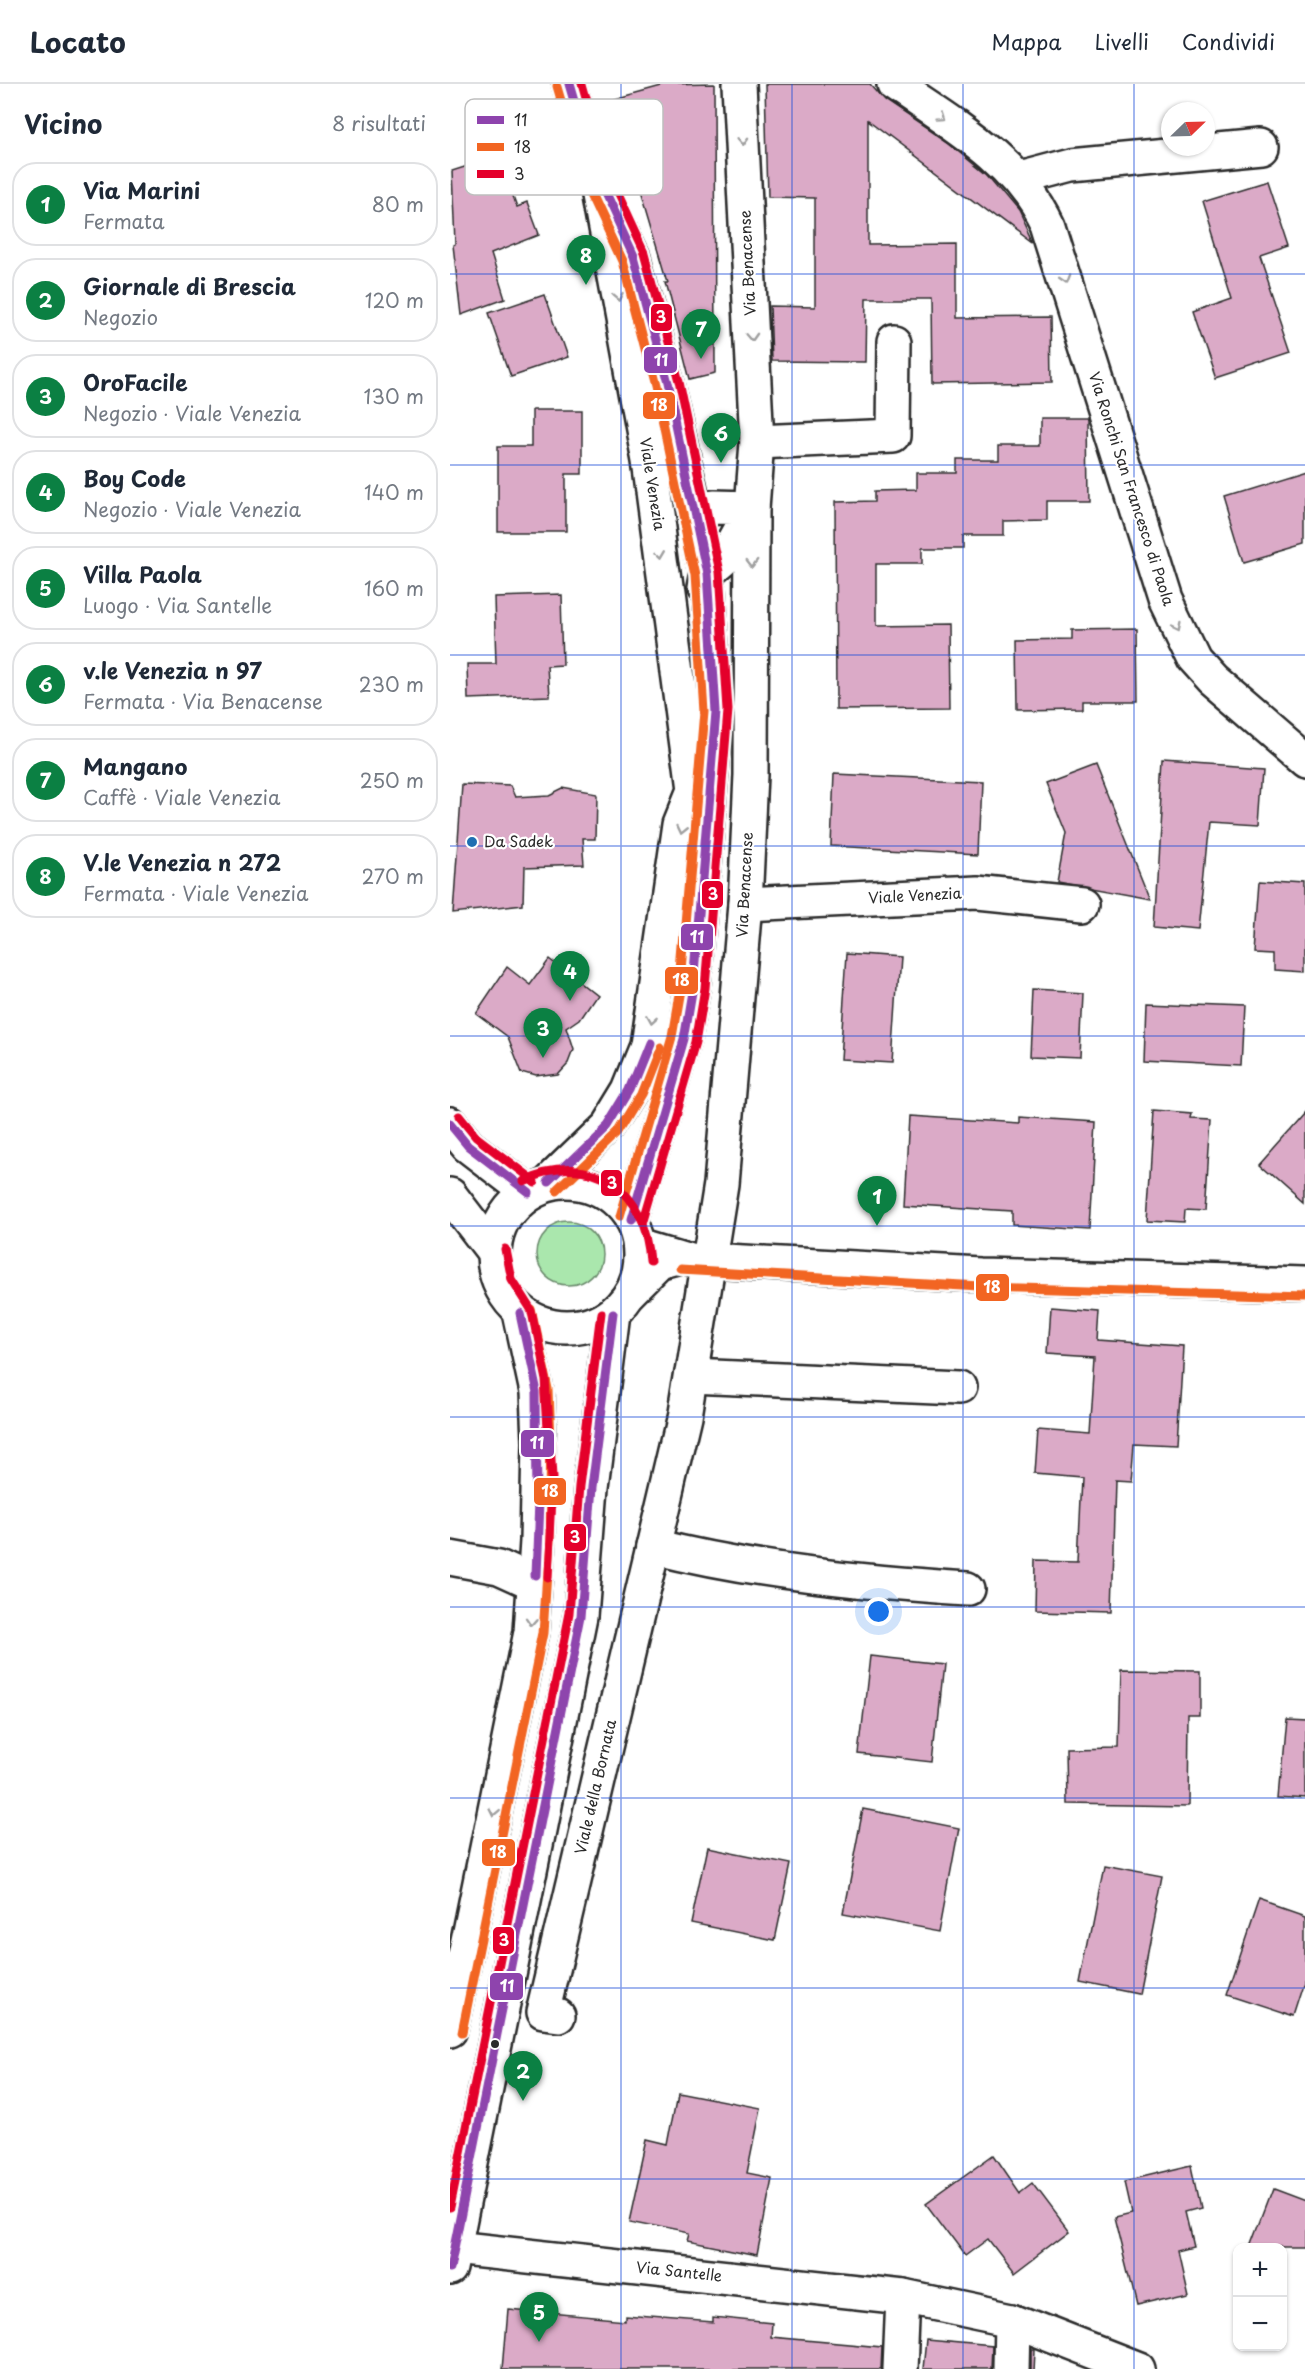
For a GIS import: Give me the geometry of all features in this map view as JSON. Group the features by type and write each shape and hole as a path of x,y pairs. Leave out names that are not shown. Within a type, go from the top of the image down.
{"street":[{"name":"Viale Venezia","path":"569,84 573,99"},
{"name":"Via Benacense","path":"696,1259 721,1184 746,904 751,775 752,508 757,442 739,84"},
{"name":"Via Ronchi San Francesco di Paola","path":"894,84 983,146 1019,179 1035,199 1047,225 1165,600 1193,658 1212,679 1305,759"},
{"path":"1019,179 1072,165 1261,147"},
{"name":"Viale Venezia","path":"600,195 649,461 693,792"},
{"name":"Viale Venezia","path":"604,195 633,257 667,384 695,512 707,574 716,711 693,986 684,1039 636,1232"},
{"path":"757,442 893,436 894,341"},
{"path":"695,512 714,507 752,508"},
{"name":"Via Benacense","path":"707,574 723,561 752,508"},
{"name":"Viale Venezia","path":"539,1188 609,1126 630,1090 648,1046 680,824 693,792 697,631 707,574"},
{"name":"Viale Venezia","path":"746,904 978,893 1082,904"},
{"path":"450,1124 468,1146 539,1188"},
{"path":"452,2258 581,1616 591,1488 622,1303 639,1269 636,1232 616,1200 596,1187 573,1181 539,1188 510,1208 498,1228 493,1251 495,1274 505,1295 520,1313 541,1324 566,1329 591,1325 622,1303 659,1264 696,1259 981,1275 1305,1284"},
{"path":"450,1195 493,1251"},
{"path":"636,1232 696,1259"},
{"name":"Viale della Bornata","path":"558,2015 543,2013 692,1376 696,1259"},
{"path":"450,2030 531,1632 538,1503 537,1392 520,1313"},
{"path":"692,1376 958,1388"},
{"path":"653,1546 703,1559 851,1581 968,1589"},
{"path":"450,1558 499,1568 534,1583"},
{"name":"Via Santelle","path":"452,2258 903,2297 1012,2320 1137,2369"},
{"path":"900,2369 903,2297"},
{"path":"1011,2369 1012,2320"},
{"path":"1057,2338 1069,2369"}],"green space":[{"path":"569,1222 581,1224 592,1231 599,1242 601,1254 599,1266 592,1277 581,1284 569,1286 557,1284 546,1277 539,1266 537,1254 539,1242 546,1231 557,1224"}],"building":[{"path":"714,84 715,373 690,379 665,281 668,281 642,195 663,195 663,99 614,99 665,85"},
{"path":"765,84 870,84 884,100 949,144 987,175 1018,212 1033,244 868,120 868,245 957,244 957,318 1051,317 1052,382 932,384 931,299 866,299 865,362 772,361 770,306 815,307 815,198 768,197"},
{"path":"465,167 465,195 513,195 517,207 527,203 539,235 491,254 505,299 461,315 453,245 455,244 452,171"},
{"path":"1267,181 1289,248 1259,258 1291,353 1215,378 1192,312 1232,298 1202,201"},
{"path":"545,294 567,357 511,376 489,313"},
{"path":"531,411 582,411 582,474 566,474 566,532 498,532 498,446 531,446"},
{"path":"1040,418 1088,418 1089,501 1047,501 1047,520 1003,521 1003,536 963,536 963,548 922,548 922,564 876,564 876,626 948,625 949,708 836,709 835,502 875,501 875,491 916,490 916,473 957,473 957,460 998,460 998,446 1040,446"},
{"path":"1305,471 1305,544 1244,562 1224,496"},
{"path":"561,595 563,664 547,665 549,696 468,699 467,664 496,664 494,597"},
{"path":"1137,629 1138,701 1082,701 1082,709 1018,710 1017,640 1072,639 1072,630"},
{"path":"1164,761 1264,768 1260,825 1209,822 1198,931 1154,927"},
{"path":"1096,765 1150,899 1057,882 1066,833 1046,784"},
{"path":"834,774 981,781 978,854 831,846"},
{"path":"462,784 510,786 515,797 549,795 563,788 596,794 595,839 582,839 584,865 524,867 523,905 453,913"},
{"path":"1260,881 1305,884 1305,971 1275,969 1275,949 1255,948"},
{"path":"847,953 899,957 892,1063 840,1060"},
{"path":"550,958 596,994 579,1019 566,1028 573,1050 568,1063 558,1074 536,1077 522,1073 508,1037 476,1013 507,967 530,985"},
{"path":"1034,990 1083,993 1080,1058 1031,1056"},
{"path":"1146,1003 1244,1007 1241,1066 1144,1061"},
{"path":"1154,1111 1192,1114 1191,1119 1212,1120 1206,1209 1186,1208 1185,1222 1147,1220"},
{"path":"1305,1111 1305,1204 1259,1163"},
{"path":"908,1116 1018,1123 1018,1117 1096,1122 1090,1230 1012,1225 1012,1211 903,1204"},
{"path":"1050,1307 1100,1311 1098,1340 1182,1346 1176,1446 1134,1444 1131,1481 1115,1480 1111,1613 1035,1611 1036,1561 1078,1562 1082,1477 1035,1473 1038,1430 1090,1434 1095,1356 1047,1353"},
{"path":"870,1656 942,1664 932,1762 859,1754"},
{"path":"1121,1670 1200,1671 1200,1718 1188,1718 1187,1806 1068,1804 1067,1748 1119,1747"},
{"path":"1285,1717 1305,1718 1305,1798 1278,1796"},
{"path":"863,1809 959,1828 940,1931 843,1913"},
{"path":"707,1847 791,1864 775,1940 691,1923"},
{"path":"1103,1865 1162,1876 1139,1994 1080,1982"},
{"path":"1259,1900 1305,1916 1305,1983 1294,2017 1227,1995"},
{"path":"678,2092 760,2108 747,2173 772,2178 757,2255 687,2241 689,2234 629,2222 647,2140 668,2145"},
{"path":"994,2155 1020,2193 1033,2183 1069,2231 1014,2273 988,2239 965,2256 926,2204"},
{"path":"1192,2166 1201,2208 1186,2212 1194,2246 1178,2250 1188,2294 1136,2306 1114,2217 1131,2213 1124,2182"},
{"path":"1273,2189 1305,2201 1305,2247 1287,2247 1287,2243 1253,2243"},
{"path":"508,2309 625,2320 625,2315 713,2322 713,2317 772,2323 771,2337 882,2347 881,2369 503,2369"},
{"path":"926,2340 993,2346 992,2369 923,2369"},
{"path":"1030,2349 1034,2349 1033,2369 1030,2369"}],"transit line":[{"name":"11","path":"569,84 573,99"},
{"name":"3","path":"582,84 586,99"},
{"name":"18","path":"557,87 561,99"},
{"name":"18","path":"591,195 622,261 655,387 695,576 704,711 681,984 672,1036 619,1217"},
{"name":"11","path":"604,195 633,257 667,384 707,574 716,711 693,986 684,1039 631,1220"},
{"name":"3","path":"617,195 644,253 679,382 719,572 728,710 705,988 696,1042 643,1223"},
{"name":"11","path":"549,1183 608,1126 630,1090 649,1043"},
{"name":"18","path":"557,1192 618,1133 641,1095 660,1047"},
{"name":"3","path":"459,1116 476,1137 535,1182"},
{"name":"11","path":"450,1124 468,1146 528,1192"},
{"name":"3","path":"523,1181 548,1173 572,1170 593,1174 612,1183 627,1197 639,1215 647,1237 651,1263"},
{"name":"3","path":"505,1249 511,1279 532,1312 546,1379 552,1478 547,1577"},
{"name":"18","path":"680,1270 981,1287 1305,1296"},
{"name":"18","path":"462,2032 543,1633 549,1541 551,1442 549,1390 532,1310"},
{"name":"3","path":"450,2207 569,1614 579,1487 601,1312"},
{"name":"11","path":"520,1313 537,1392 538,1503 535,1576"},
{"name":"11","path":"450,2268 581,1616 591,1488 613,1313"}],"place":[{"name":"V.le Venezia n 272","path":"586,285"},
{"name":"Mangano","path":"701,359"},
{"name":"v.le Venezia n 97","path":"721,463"},
{"name":"Da Sadek","path":"472,842"},
{"name":"Boy Code","path":"570,1001"},
{"name":"OroFacile","path":"543,1058"},
{"name":"Via Marini","path":"877,1226"},
{"name":"Giornale di Brescia","path":"523,2101"},
{"name":"Villa Paola","path":"539,2342"}]}
